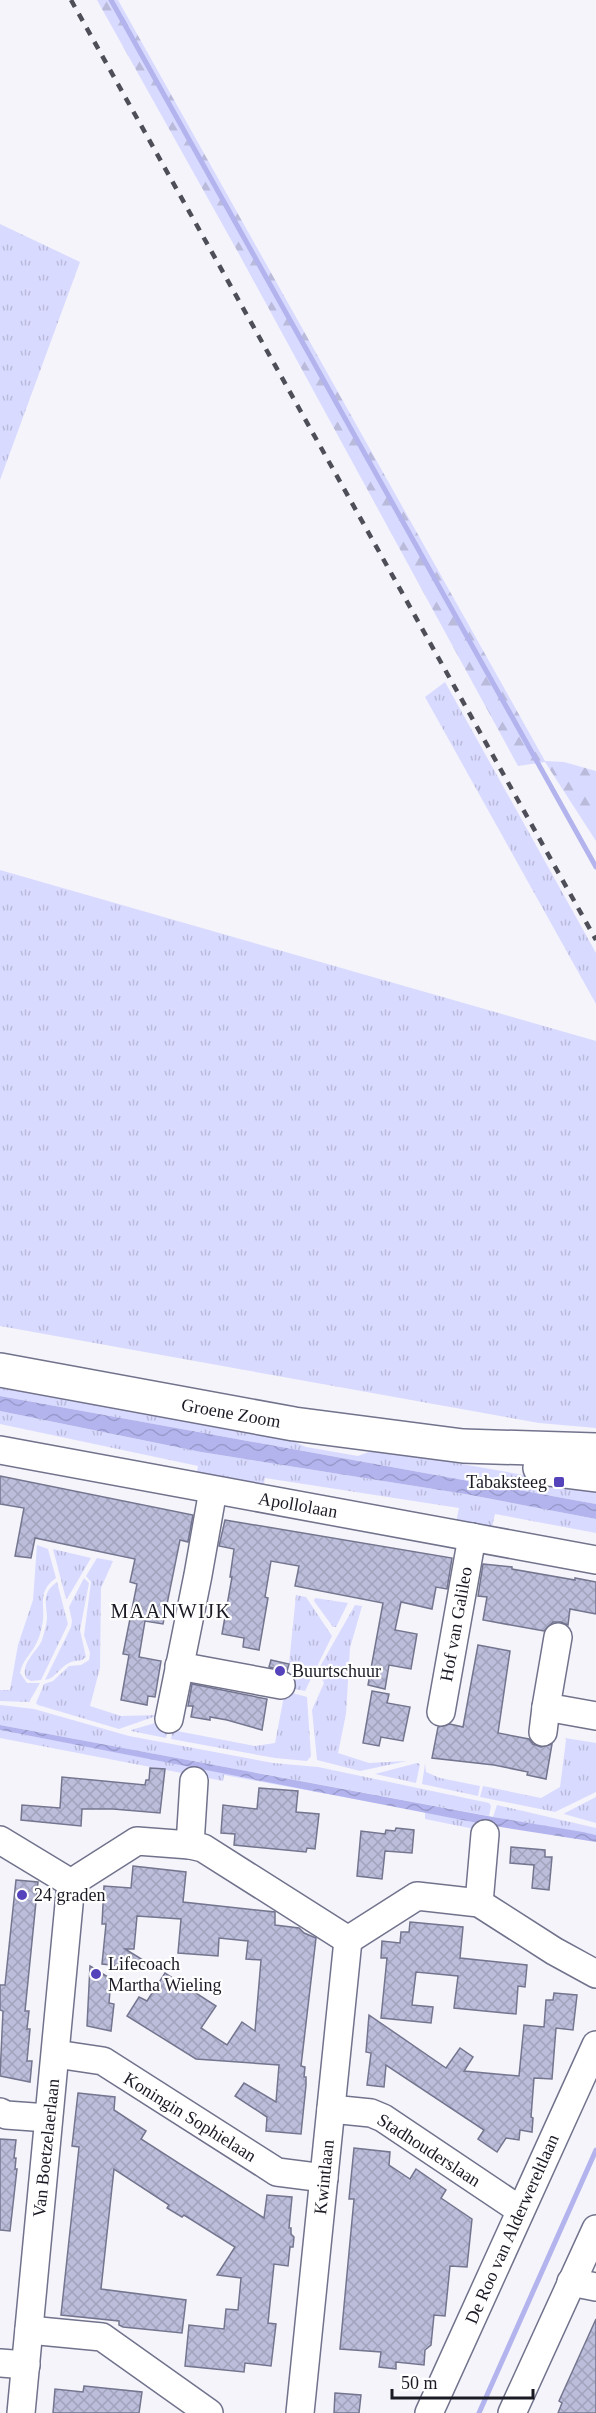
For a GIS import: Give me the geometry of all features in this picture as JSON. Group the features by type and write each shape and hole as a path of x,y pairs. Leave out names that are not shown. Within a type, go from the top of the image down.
{"main road":[{"name":"Groene Zoom","path":"0,1370 294,1425 463,1446 596,1450"},
{"name":"Groene Zoom","path":"463,1446 520,1465 596,1474"}],"street":[{"name":"Apollolaan","path":"0,1450 596,1560"},
{"path":"169,1719 213,1490"},
{"name":"Hof van Galileo","path":"441,1712 472,1537"},
{"path":"558,1637 545,1720 596,1716"},
{"path":"179,1666 281,1684"},
{"path":"190,1845 194,1781"},
{"path":"479,1903 485,1834"},
{"path":"0,1840 71,1883 137,1841 203,1848 348,1940 417,1896 479,1903 554,1952 596,1974"},
{"name":"Van Boetzelaerlaan","path":"21,2413 13,2364 29,2331 71,1883"},
{"name":"Kwintlaan","path":"300,2413 348,1940"},
{"name":"De Roo van Alderwereltlaan","path":"429,2413 596,2045"},
{"name":"Koningin Sophielaan","path":"56,2054 103,2061 277,2172 324,2178"},
{"name":"Stadhouderslaan","path":"331,2109 371,2114 383,2118 520,2210"},
{"path":"0,2112 6,2115 48,2118"},
{"path":"512,2413 584,2285 596,2229"},
{"path":"29,2331 102,2337 209,2413"}],"green space":[{"path":"97,0 118,0 545,761 564,762 596,771 596,841 545,762 518,766 239,254"},
{"path":"0,224 80,262 0,480"},
{"path":"445,682 596,953 596,1004 425,697"},
{"path":"0,870 596,1041 596,1428 539,1423 0,1326"},
{"path":"0,1379 273,1432 306,1447 358,1456 377,1449 524,1475 524,1481 596,1488 596,1504 0,1396"},
{"path":"0,1411 201,1452 465,1494 596,1519 596,1533 495,1514 491,1534 455,1527 459,1508 265,1478 262,1494 264,1495 261,1497 194,1485 192,1482 195,1482 198,1466 0,1424"},
{"path":"37,1545 48,1549 56,1578 46,1589 40,1633 20,1673 27,1683 40,1683 29,1702 0,1701 0,1690 10,1690 18,1645 33,1600"},
{"path":"53,1549 91,1558 67,1599 66,1599"},
{"path":"97,1558 113,1561 101,1588 100,1668 90,1706 121,1716 159,1715 119,1729 36,1703 44,1684 53,1681 69,1666 81,1665 89,1660 90,1653 84,1635 91,1582 86,1576"},
{"path":"84,1578 89,1583 80,1630 86,1657 69,1663 45,1680 71,1627 69,1607"},
{"path":"57,1582 68,1624 41,1680 31,1681 26,1678 25,1667 42,1640 47,1619 47,1594"},
{"path":"296,1595 306,1597 332,1636 305,1691 289,1688 293,1665 289,1664"},
{"path":"315,1598 348,1603 336,1627 333,1627 314,1601"},
{"path":"355,1605 362,1606 350,1648 346,1714 338,1753 369,1763 407,1761 360,1771 317,1760 312,1710 324,1683 318,1670"},
{"path":"285,1691 307,1697 311,1756 307,1761 275,1758 171,1739 174,1719 179,1720 177,1731 255,1746 275,1743"},
{"path":"0,1705 34,1709 129,1736 273,1763 318,1767 489,1803 491,1806 489,1816 0,1725"},
{"path":"169,1719 166,1738 131,1731 131,1730"},
{"path":"0,1730 426,1811 488,1825 484,1831 425,1819 425,1812 224,1775 223,1781 0,1738"},
{"path":"565,1738 596,1743 596,1792 555,1812 480,1797 483,1786 541,1798 560,1787"},
{"path":"420,1764 416,1783 375,1774"},
{"path":"425,1764 426,1772 440,1778 480,1786 478,1796 422,1784"},
{"path":"596,1797 596,1823 564,1814 565,1813"},
{"path":"497,1805 596,1828 596,1835 493,1817"}],"water":[{"path":"0,1396 596,1504 596,1519 465,1494 201,1452 0,1411"},
{"path":"0,1725 583,1832 596,1835 596,1842 488,1825 0,1730"}],"building":[{"path":"0,1476 193,1515 188,1542 180,1540 163,1624 145,1621 139,1657 161,1661 155,1697 148,1696 147,1705 121,1700 129,1655 123,1654 137,1584 130,1582 135,1559 35,1538 31,1558 15,1556 24,1508 0,1504"},
{"path":"225,1520 452,1558 447,1589 436,1587 432,1609 401,1602 395,1630 417,1634 411,1669 389,1665 385,1689 368,1685 383,1603 295,1586 299,1566 271,1561 265,1597 268,1598 259,1650 243,1647 244,1638 222,1634 232,1577 230,1577 234,1549 219,1546"},
{"path":"483,1564 596,1582 596,1614 570,1609 568,1625 553,1622 544,1631 483,1620 487,1597 478,1596"},
{"path":"478,1645 510,1651 498,1733 529,1739 533,1744 541,1747 552,1744 546,1779 527,1775 528,1772 494,1765 432,1758 438,1727 450,1724 463,1727"},
{"path":"271,1660 289,1664 287,1671 269,1667"},
{"path":"192,1684 267,1699 262,1730 227,1720 191,1717 193,1706 188,1706"},
{"path":"372,1691 389,1694 387,1703 410,1707 403,1741 381,1737 379,1746 363,1743"},
{"path":"150,1768 165,1769 160,1813 82,1809 81,1826 21,1820 22,1805 60,1808 62,1777 145,1785 146,1780 149,1780"},
{"path":"259,1788 298,1791 296,1812 319,1814 315,1849 307,1848 306,1852 234,1845 235,1834 221,1833 223,1805 257,1809"},
{"path":"396,1828 414,1830 412,1853 385,1851 382,1879 357,1876 361,1831 385,1834 386,1830 395,1831"},
{"path":"511,1847 545,1850 545,1857 552,1857 549,1890 532,1888 534,1865 510,1863"},
{"path":"133,1866 186,1872 183,1902 275,1912 275,1925 299,1928 316,1938 301,2066 305,2067 306,2085 301,2134 266,2131 267,2117 235,2096 244,2083 276,2102 279,2065 196,2059 127,2016 139,1997 147,2001 165,1973 216,2006 201,2028 227,2045 242,2022 255,2031 261,1960 246,1959 248,1941 219,1938 218,1956 178,1953 181,1919 137,1916 134,1949 125,1949 159,1970 102,1964 106,1924 102,1924 104,1886 131,1888"},
{"path":"16,1880 38,1882 25,2011 29,2011 27,2061 32,2061 30,2082 0,2076 3,2011 0,2010 0,1985 5,1985"},
{"path":"410,1922 463,1927 460,1958 527,1965 525,1987 518,1986 516,2014 454,2008 458,1976 416,1972 412,2005 433,2007 431,2023 381,2018 387,1958 381,1958 382,1941 400,1943 401,1932 409,1932"},
{"path":"90,1966 111,1979 109,2003 114,2004 111,2031 87,2026"},
{"path":"554,1993 577,1995 573,2030 556,2028 552,2079 534,2078 532,2132 520,2130 519,2140 506,2138 497,2152 478,2139 484,2130 386,2065 384,2087 367,2085 371,2053 366,2052 369,2015 446,2068 460,2048 473,2057 464,2071 519,2076 524,2025 544,2027 546,2000 553,2000"},
{"path":"78,2093 115,2097 114,2110 146,2131 141,2139 264,2218 267,2195 292,2197 289,2228 294,2237 293,2247 290,2247 288,2266 274,2264 268,2323 276,2324 271,2366 245,2363 244,2372 185,2366 189,2325 224,2329 226,2309 238,2310 241,2278 217,2275 235,2247 184,2215 182,2217 167,2208 169,2205 114,2169 101,2289 186,2300 182,2333 123,2327 119,2325 119,2321 61,2315 79,2147 72,2146"},
{"path":"0,2139 16,2140 14,2158 16,2158 15,2169 17,2169 10,2231 0,2230"},
{"path":"354,2148 390,2152 389,2165 410,2179 416,2169 446,2190 441,2198 472,2219 467,2267 450,2266 445,2316 434,2315 431,2345 425,2350 424,2365 396,2362 396,2369 379,2367 381,2352 340,2349 354,2199 349,2199"},
{"path":"596,2319 596,2413 558,2413 562,2403 559,2401"},
{"path":"84,2386 142,2392 139,2413 53,2413 55,2389 83,2392"},
{"path":"335,2393 361,2395 359,2413 334,2413"}],"waterway":[{"path":"111,0 596,867"},
{"path":"479,2413 596,2150"}],"railway":[{"path":"71,0 596,940"}],"place":[{"name":"Tabaksteeg","path":"559,1482"},
{"name":"Buurtschuur","path":"280,1671"},
{"name":"24 graden","path":"22,1895"},
{"name":"Lifecoach Martha Wieling","path":"96,1974"}],"district":[{"name":"MAANWIJK","path":"171,1611"}]}
